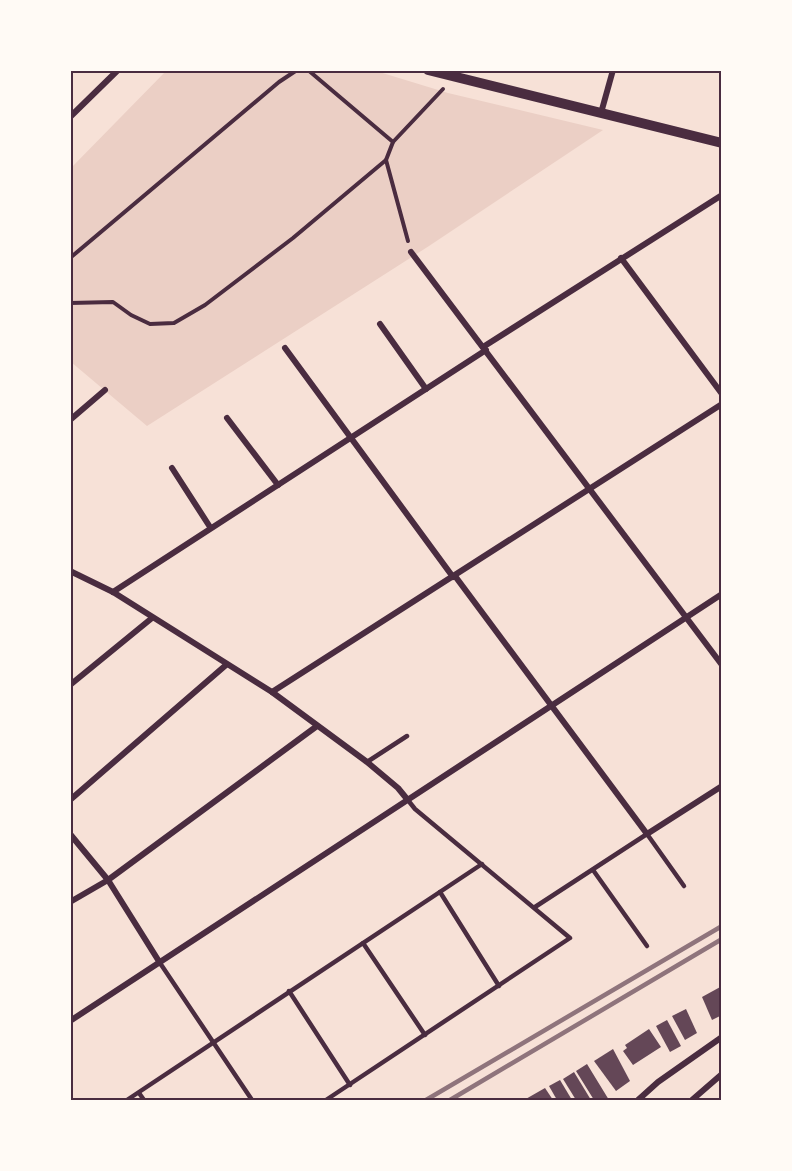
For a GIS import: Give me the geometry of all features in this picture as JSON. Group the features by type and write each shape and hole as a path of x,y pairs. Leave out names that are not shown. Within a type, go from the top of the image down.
{"street":[{"path":"70,117 118,70"},
{"path":"428,70 722,143"},
{"path":"601,114 613,70"},
{"path":"113,592 426,389 621,258 722,195"},
{"path":"411,252 722,665"},
{"path":"621,258 722,394"},
{"path":"380,324 426,389"},
{"path":"285,348 647,834 722,786"},
{"path":"70,420 105,390"},
{"path":"272,692 722,404"},
{"path":"227,418 278,485"},
{"path":"172,468 210,527"},
{"path":"70,572 113,592 226,666 272,692 367,762 398,788 407,799"},
{"path":"70,1021 722,594"},
{"path":"70,685 152,618"},
{"path":"70,800 226,666"},
{"path":"70,902 108,880 317,726"},
{"path":"70,834 108,880 160,963"},
{"path":"638,1101 658,1082 722,1037"},
{"path":"692,1101 722,1074"}],"lane":[{"path":"367,762 407,736"},
{"path":"326,1101 570,938 415,809 407,799"},
{"path":"535,907 647,834 684,886"},
{"path":"127,1101 213,1041 482,864"},
{"path":"593,870 647,945"},
{"path":"440,892 499,986"},
{"path":"363,943 425,1035"},
{"path":"160,963 252,1101"},
{"path":"289,991 350,1085"},
{"path":"139,1093 144,1101"}],"path":[{"path":"70,258 279,82 297,70"},
{"path":"308,70 393,142"},
{"path":"70,303 113,302 131,315 150,324 174,323 205,305 293,238 386,160 393,142 445,86"},
{"path":"386,160 411,252"}],"shaded area":[{"path":"166,71 376,71 448,93 603,130 429,246 147,426 71,362 70,169"}],"building":[{"path":"722,986 722,1015 712,1020 702,997"},
{"path":"686,1009 697,1033 685,1040 672,1016"},
{"path":"667,1020 681,1046 670,1052 656,1026"},
{"path":"649,1029 661,1047 633,1065 623,1051 627,1048 625,1045"},
{"path":"613,1049 630,1081 616,1091 594,1061"},
{"path":"587,1064 609,1100 601,1098 594,1100 576,1071"},
{"path":"574,1072 591,1100 576,1100 563,1079"},
{"path":"560,1080 572,1100 557,1100 549,1086"},
{"path":"545,1088 553,1100 524,1100"}],"railway":[{"path":"426,1100 722,926"},
{"path":"450,1100 722,939"}]}
